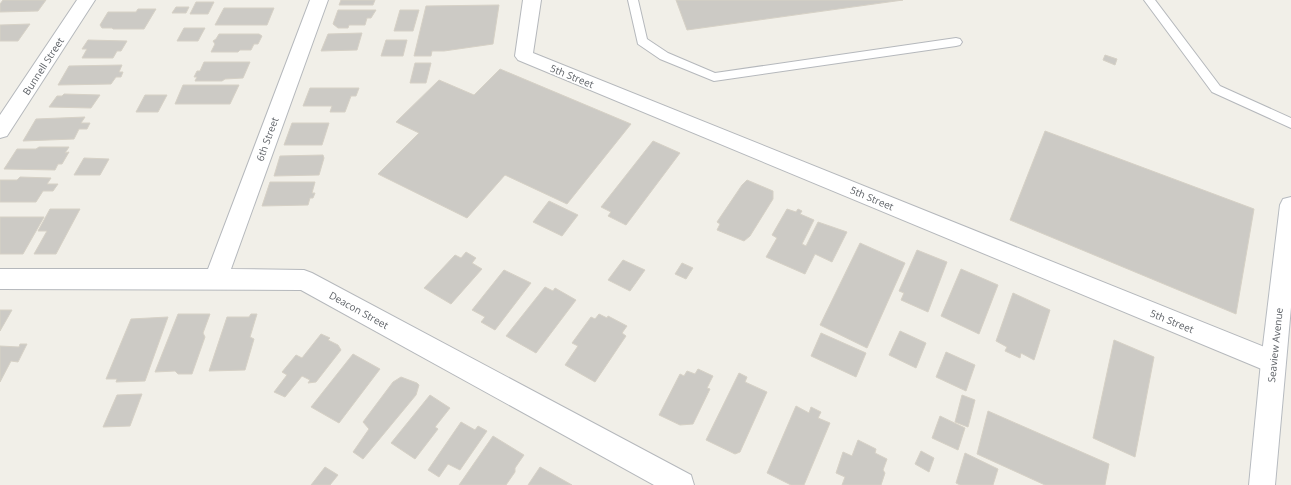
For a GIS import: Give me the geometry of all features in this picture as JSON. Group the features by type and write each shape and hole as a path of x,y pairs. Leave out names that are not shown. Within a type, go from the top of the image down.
{"street":[{"name":"Bunnell Street","path":"0,131 86,0"},
{"name":"6th Street","path":"216,278 318,0"},
{"name":"5th Street","path":"532,0 524,56 1273,362"},
{"name":"Seaview Avenue","path":"1262,485 1273,362 1291,205"},
{"name":"Deacon Street","path":"0,279 216,278 304,280 682,485"}],"lane":[{"path":"633,0 642,41 664,56 714,77 956,42"},
{"path":"1149,0 1216,89 1291,123"}],"building":[{"path":"3,0 46,0 38,11 0,12 0,4"},
{"path":"341,0 375,0 373,5 339,5"},
{"path":"676,0 903,0 687,30"},
{"path":"196,2 214,2 208,14 190,14"},
{"path":"499,5 493,44 444,51 432,51 431,56 414,56 426,6"},
{"path":"176,7 189,7 186,13 172,13"},
{"path":"224,8 274,8 267,25 215,25"},
{"path":"138,9 156,9 144,29 102,28 100,25 108,12 136,12"},
{"path":"338,10 376,10 371,18 367,18 365,25 349,25 348,28 338,28 333,24"},
{"path":"400,10 419,10 413,31 394,31"},
{"path":"30,24 18,41 0,41 0,25"},
{"path":"184,28 205,28 198,41 177,41"},
{"path":"362,33 357,50 321,51 328,34"},
{"path":"219,34 259,34 262,36 258,44 254,44 251,50 240,50 238,52 211,52 215,44 213,41"},
{"path":"88,40 127,41 121,51 117,51 113,58 82,58 87,49 82,49"},
{"path":"386,40 407,40 403,56 381,56"},
{"path":"1105,55 1117,59 1115,65 1103,60"},
{"path":"204,62 250,62 243,78 225,79 222,81 195,81 197,77 194,77 197,71 200,71"},
{"path":"415,63 431,63 426,83 410,83"},
{"path":"122,65 119,72 123,72 121,77 116,77 111,84 58,85 69,66"},
{"path":"500,69 631,124 567,204 505,175 467,218 378,174 419,133 396,122 439,80 474,95"},
{"path":"183,85 239,85 230,104 175,104"},
{"path":"310,88 359,88 356,96 351,96 345,112 330,112 332,106 303,106"},
{"path":"64,94 100,95 91,108 49,107 57,96 62,96"},
{"path":"145,95 167,95 158,112 136,112"},
{"path":"85,117 81,123 90,123 87,129 79,129 74,139 23,141 36,119"},
{"path":"292,123 329,123 322,145 284,145"},
{"path":"1045,131 1254,209 1236,314 1010,220"},
{"path":"653,141 680,153 626,225 608,216 611,212 601,207"},
{"path":"39,147 69,147 65,153 69,152 62,164 58,164 55,170 4,169 17,149 36,149"},
{"path":"323,155 324,158 319,175 274,176 280,156"},
{"path":"84,158 109,159 100,175 74,175"},
{"path":"20,177 51,178 47,184 58,184 53,191 43,191 36,202 0,202 0,180 17,180"},
{"path":"747,180 773,191 773,199 750,236 744,241 717,230 720,224 717,222"},
{"path":"270,182 315,182 312,193 315,193 313,198 310,198 308,205 262,206"},
{"path":"549,201 578,215 562,236 533,222"},
{"path":"50,209 80,209 56,254 34,254 47,231 38,231"},
{"path":"787,209 796,212 798,209 802,211 800,214 814,220 802,244 806,246 818,222 847,232 832,262 815,254 805,274 766,257 777,238 772,235"},
{"path":"0,217 44,217 23,254 0,254"},
{"path":"860,243 905,263 867,348 820,325"},
{"path":"917,250 947,262 928,312 901,300 904,293 899,291"},
{"path":"466,252 476,258 472,263 482,269 451,304 424,288 455,255 461,258"},
{"path":"623,260 645,270 630,291 608,280"},
{"path":"682,263 693,268 686,279 675,274"},
{"path":"961,269 998,285 979,334 941,316"},
{"path":"504,270 531,283 495,330 481,322 485,317 472,310"},
{"path":"545,287 553,291 555,288 576,300 536,353 506,336"},
{"path":"1013,293 1050,310 1034,360 1021,353 1020,358 1005,351 1007,347 996,341"},
{"path":"0,310 12,310 0,331"},
{"path":"178,314 210,314 203,333 205,337 192,374 178,374 175,371 155,372"},
{"path":"251,314 257,314 250,337 254,339 245,370 209,371 227,317 249,317"},
{"path":"599,314 607,318 608,316 627,326 622,333 626,336 595,382 565,365 578,346 572,343 591,317 595,319"},
{"path":"168,317 145,381 116,382 117,379 106,379 131,319"},
{"path":"900,331 926,343 916,368 889,355"},
{"path":"821,333 866,353 856,377 811,356"},
{"path":"321,334 330,338 328,340 338,345 341,350 316,382 308,383 310,380 302,376 285,397 274,392 287,375 282,372 296,355 302,358"},
{"path":"1114,340 1154,357 1135,457 1093,438"},
{"path":"20,344 27,344 18,362 11,361 0,382 0,346 19,347"},
{"path":"946,352 975,365 966,391 936,377"},
{"path":"353,354 380,369 339,423 311,407"},
{"path":"698,369 713,376 707,388 710,389 693,424 680,425 659,415 680,374 684,376 687,371 695,374"},
{"path":"739,373 747,377 745,382 767,392 740,452 735,454 706,440"},
{"path":"401,377 419,385 416,395 363,459 353,452 369,429 363,422 393,382"},
{"path":"142,394 130,426 103,427 117,395"},
{"path":"430,395 450,408 435,427 438,429 415,459 391,443"},
{"path":"962,395 975,400 968,427 955,422"},
{"path":"796,406 809,413 811,407 821,412 818,418 830,423 804,485 791,485 767,473"},
{"path":"988,411 1109,464 1105,485 1045,485 977,454"},
{"path":"940,416 965,428 958,450 932,438"},
{"path":"461,422 475,430 478,426 487,431 460,470 448,464 439,477 428,470"},
{"path":"493,436 524,455 506,485 459,485"},
{"path":"858,440 876,449 875,453 887,459 883,470 885,473 881,485 842,485 845,477 836,473 843,452 852,456"},
{"path":"921,451 934,458 929,472 915,464"},
{"path":"965,453 998,469 993,485 960,485 956,483"},
{"path":"325,467 338,475 330,485 311,485"},
{"path":"540,467 572,485 528,485"}]}
